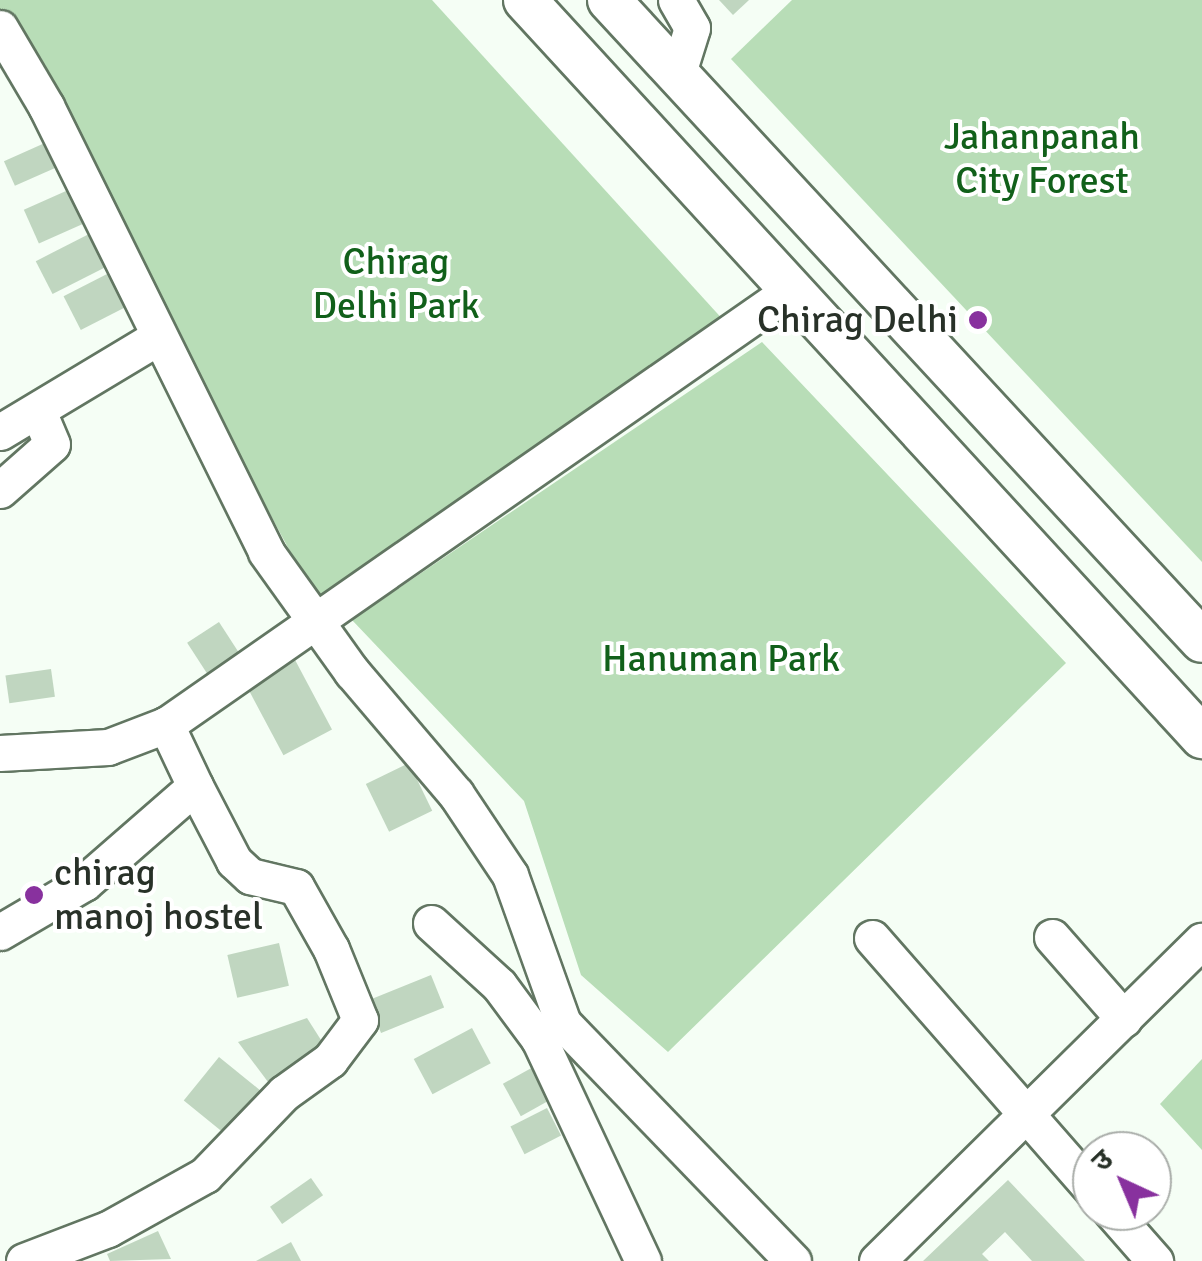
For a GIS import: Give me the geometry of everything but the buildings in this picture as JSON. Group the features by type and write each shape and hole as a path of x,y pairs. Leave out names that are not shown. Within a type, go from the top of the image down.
{"main road":[{"path":"525,0 1202,737"},
{"path":"608,0 1202,641"}],"street":[{"path":"676,0 692,28 677,76"},
{"path":"0,28 46,106 266,552 315,622 456,794 510,876 551,1031 643,1261"},
{"path":"0,754 108,748 166,725 791,290"},
{"path":"0,432 158,336"},
{"path":"0,490 52,444 38,410"},
{"path":"24,1261 108,1230 205,1175 284,1093 330,1060 360,1020 331,949 296,887 250,876 234,861 166,725"},
{"path":"0,932 84,883 195,786"},
{"path":"431,923 793,1261"},
{"path":"1052,937 1124,1019"},
{"path":"872,938 1072,1166"},
{"path":"876,1261 1202,941"},
{"path":"1129,1231 1155,1261"}],"green space":[{"name":"Chirag Delhi Park","path":"0,0 432,0 726,323 322,611 0,11"},
{"name":"Jahanpanah City Forest","path":"792,0 1202,0 1202,562 731,59"},
{"name":"Hanuman Park","path":"762,342 1066,663 668,1052 581,975 524,801 352,620"},
{"path":"1202,1059 1202,1150 1160,1104"}],"place":[{"name":"Chirag Delhi","path":"978,320"},
{"name":"chirag manoj hostel","path":"34,895"}]}
